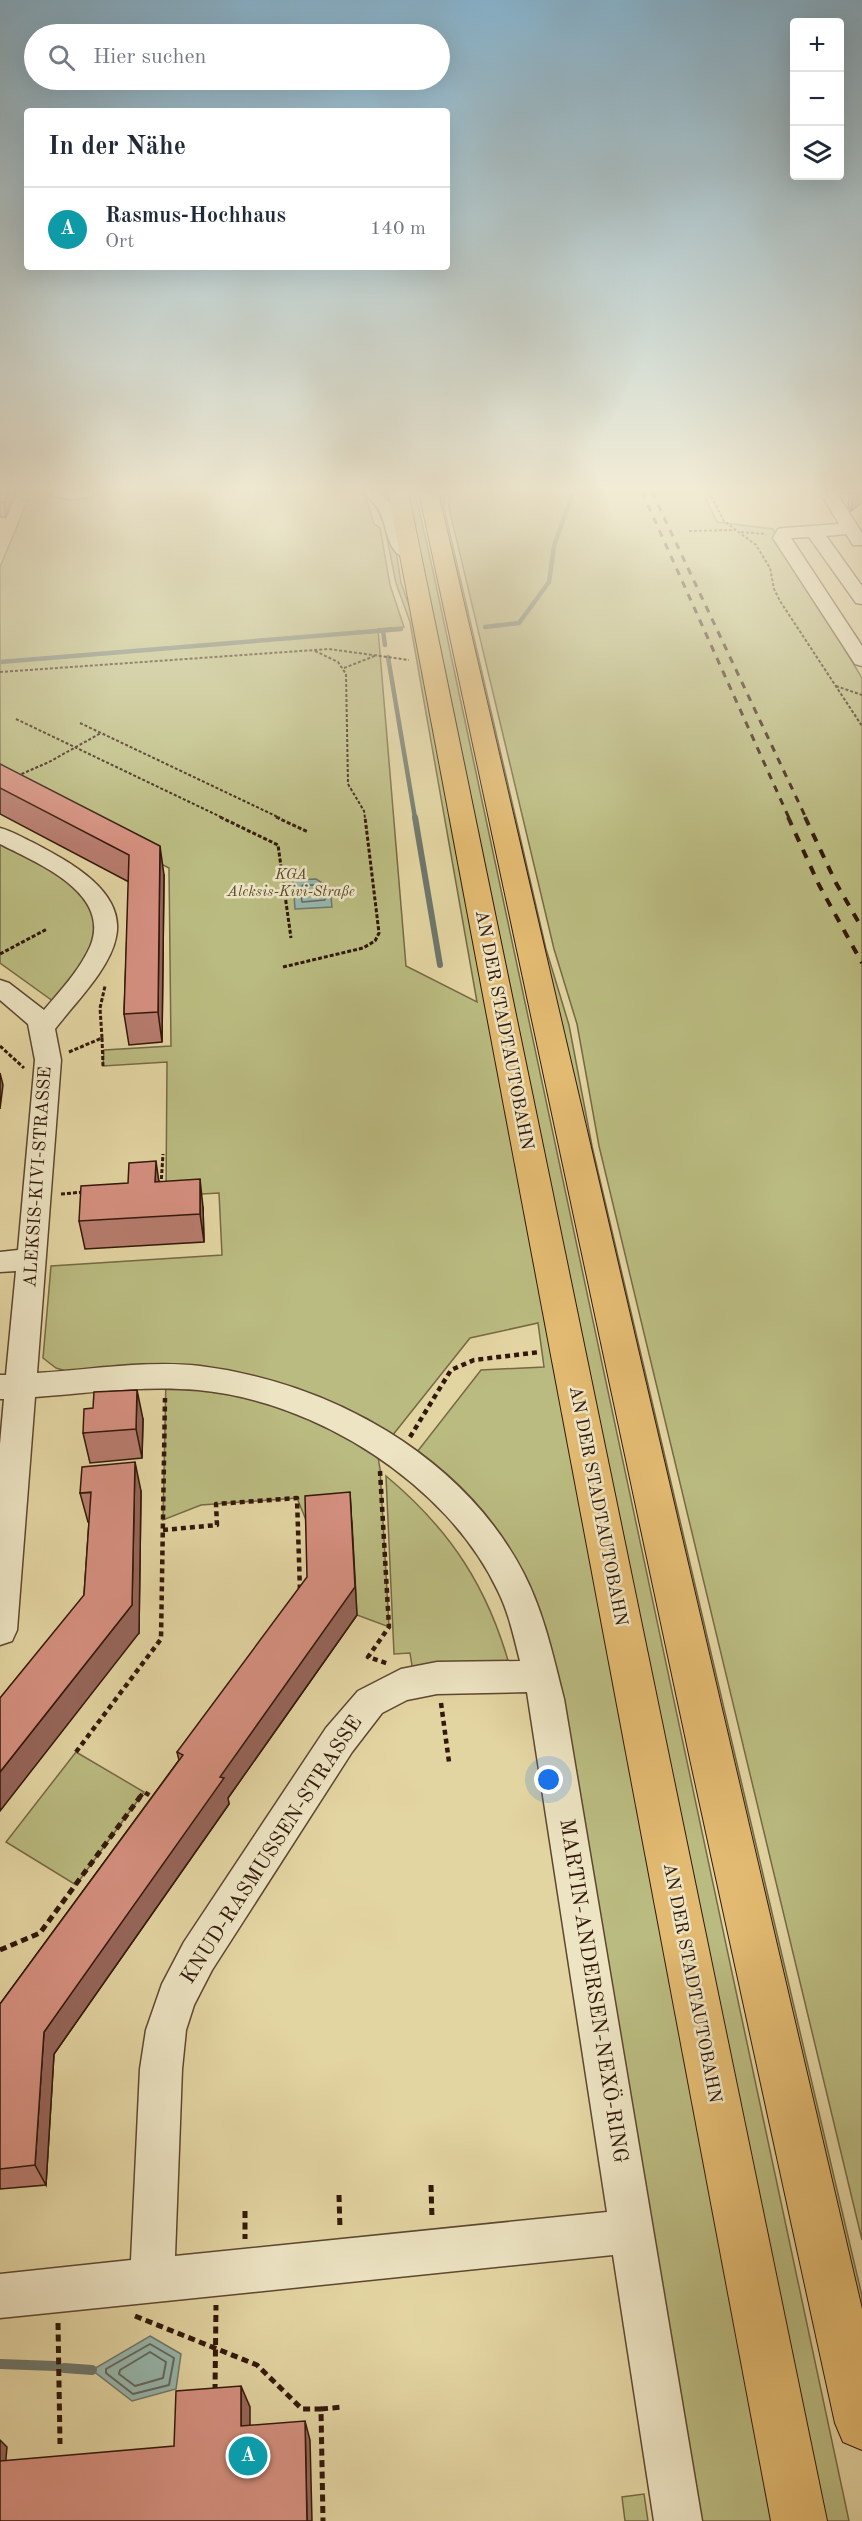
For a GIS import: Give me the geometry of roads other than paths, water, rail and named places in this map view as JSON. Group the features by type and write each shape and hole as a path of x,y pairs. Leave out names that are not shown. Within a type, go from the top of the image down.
{"highway":[{"name":"AN DER STADTAUTOBAHN","path":"420,610 798,2521"},
{"name":"AN DER STADTAUTOBAHN","path":"448,610 862,2423"}],"street":[{"path":"829,610 862,660"},
{"path":"0,835 70,872 100,902 106,936 98,951 44,1027 34,1013 0,988"},
{"name":"ALEKSIS-KIVI-STRASSE","path":"0,1630 10,1387 31,1259 48,1060 44,1027"},
{"path":"0,1262 31,1259"},
{"name":"MARTIN-ANDERSEN-NEXÖ-RING","path":"10,1387 166,1377 231,1383 321,1411 342,1420 397,1454 446,1495 482,1536 510,1580 527,1620 540,1676 562,1796 678,2521"},
{"name":"KNUD-RASMUSSEN-STRASSE","path":"141,2297 166,2030 176,1998 198,1956 339,1740 370,1702 419,1682 540,1676"},
{"path":"0,2296 141,2297 631,2231"}],"water":[{"path":"316,879 330,888 332,907 295,909 293,880"},
{"path":"150,2336 181,2354 176,2389 132,2401 92,2370"}],"waterway":[{"path":"485,627 519,623 529,610"},
{"path":"0,662 401,629"},
{"path":"383,631 385,645"},
{"path":"388,657 415,818"},
{"path":"415,817 440,965"},
{"path":"0,2364 55,2366"},
{"path":"64,2368 92,2370"}],"railway":[{"path":"695,610 789,818"},
{"path":"708,610 806,818"},
{"path":"788,817 819,885 862,963"},
{"path":"805,817 836,883 862,928"}],"place":[{"name":"Rasmus-Hochhaus","path":"248,2456"}],"park label":[{"name":"KGA Aleksis-Kivi-Straße","path":"291,884"}]}
